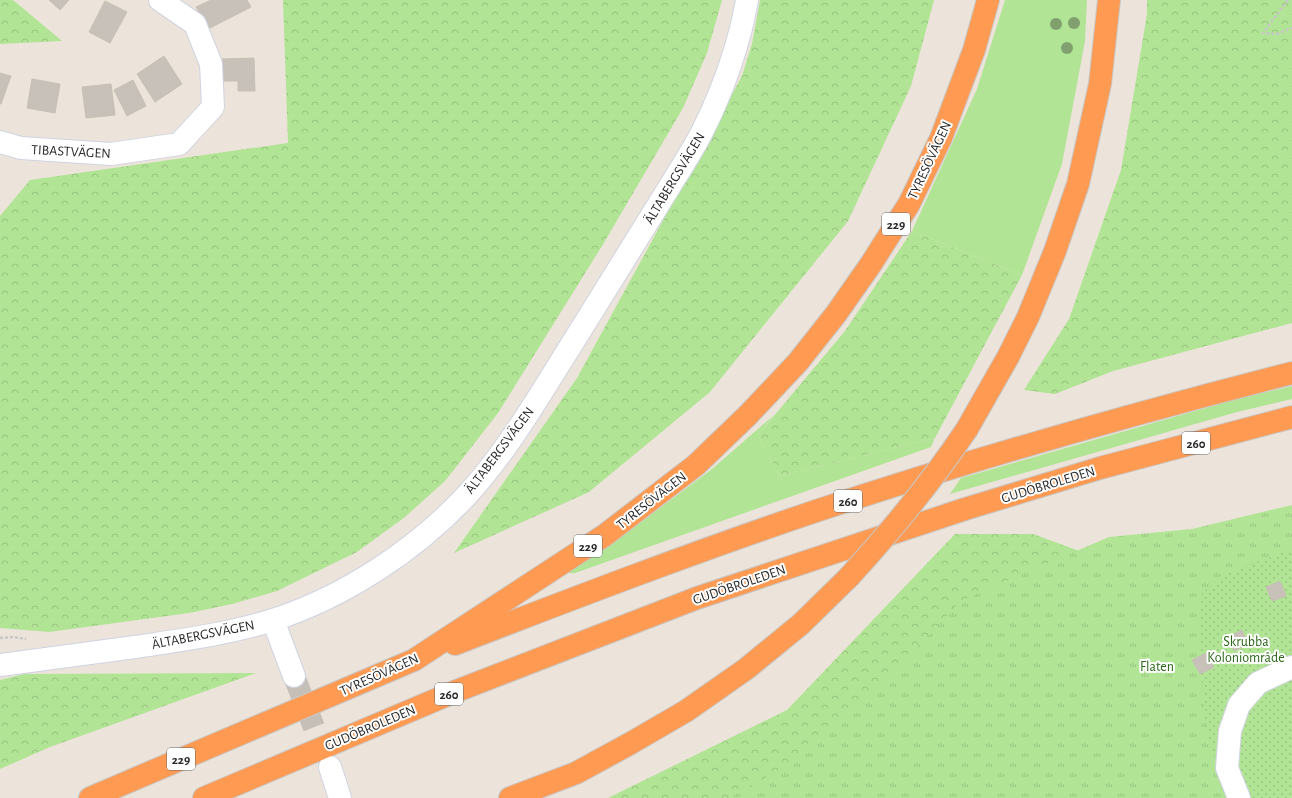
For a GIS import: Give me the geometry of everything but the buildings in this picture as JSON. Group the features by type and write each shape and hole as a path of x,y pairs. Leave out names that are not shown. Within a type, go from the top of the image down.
{"highway":[{"name":"TYRESÖVÄGEN","path":"90,798 414,660 605,535 696,464 748,415 798,362 836,314 871,264 909,204 941,138 974,50 988,0"},
{"path":"510,798 576,773 631,744 686,710 746,669 801,624 849,578 886,537 922,493 967,429 1008,357 1028,316 1055,251 1078,184 1100,84 1109,0"},
{"name":"260","path":"414,660 587,593 816,511 1044,440 1175,403 1292,373"},
{"name":"GUDÖBROLEDEN","path":"204,798 459,690 697,598 942,516 1100,468 1292,417"}],"street":[{"name":"TIBASTVÄGEN","path":"0,142 21,148 111,154 179,144 212,107 211,64 196,24 160,0"},
{"name":"ÄLTABERGSVÄGEN","path":"0,664 177,641 232,632 273,620 301,610 356,583 430,530 466,496 494,462 535,402 670,186 704,128 721,90 741,28 747,0"},
{"path":"273,620 294,676"},
{"path":"1239,798 1227,768 1230,731 1239,706 1258,683 1292,667"},
{"path":"330,767 340,798"}],"path":[{"path":"1289,1 1263,33 1277,34 1292,28"},
{"path":"0,638 14,637 29,639"}],"green space":[{"path":"0,0 13,0 62,41 0,44"},
{"path":"283,0 722,0 707,53 683,108 602,246 498,413 445,481 405,517 357,552 277,591 232,604 189,613 49,632 0,628 0,216 30,180 288,143"},
{"path":"760,0 934,0 911,86 848,221 710,392 589,492 454,553 577,378 742,76 752,44"},
{"path":"1005,0 1087,0 1085,41 1062,164 1022,275 912,231 977,89"},
{"path":"1147,0 1292,0 1292,323 1113,371 1055,394 1024,390 1069,319 1121,170 1147,14"},
{"path":"912,231 1022,275 935,438 779,476 758,435 845,331"},
{"path":"1292,386 1292,399 1237,412 950,494 961,478 1230,401"},
{"path":"774,415 758,435 779,476 935,438 931,447 575,573 563,573 624,535 712,469"},
{"name":"Flaten","path":"1292,505 1292,798 729,798 779,770 916,649 960,601 1109,537 1192,529"},
{"name":"Flaten","path":"955,534 1033,534 1175,586 1188,798 608,798 787,710"},
{"name":"Skrubba Koloniområde","path":"1292,549 1292,798 1224,798 1218,765 1207,735 1199,652 1202,593 1223,575"},
{"path":"256,673 50,747 0,769 0,680 24,674"}],"tunnel":[{"path":"294,676 329,766"}]}
